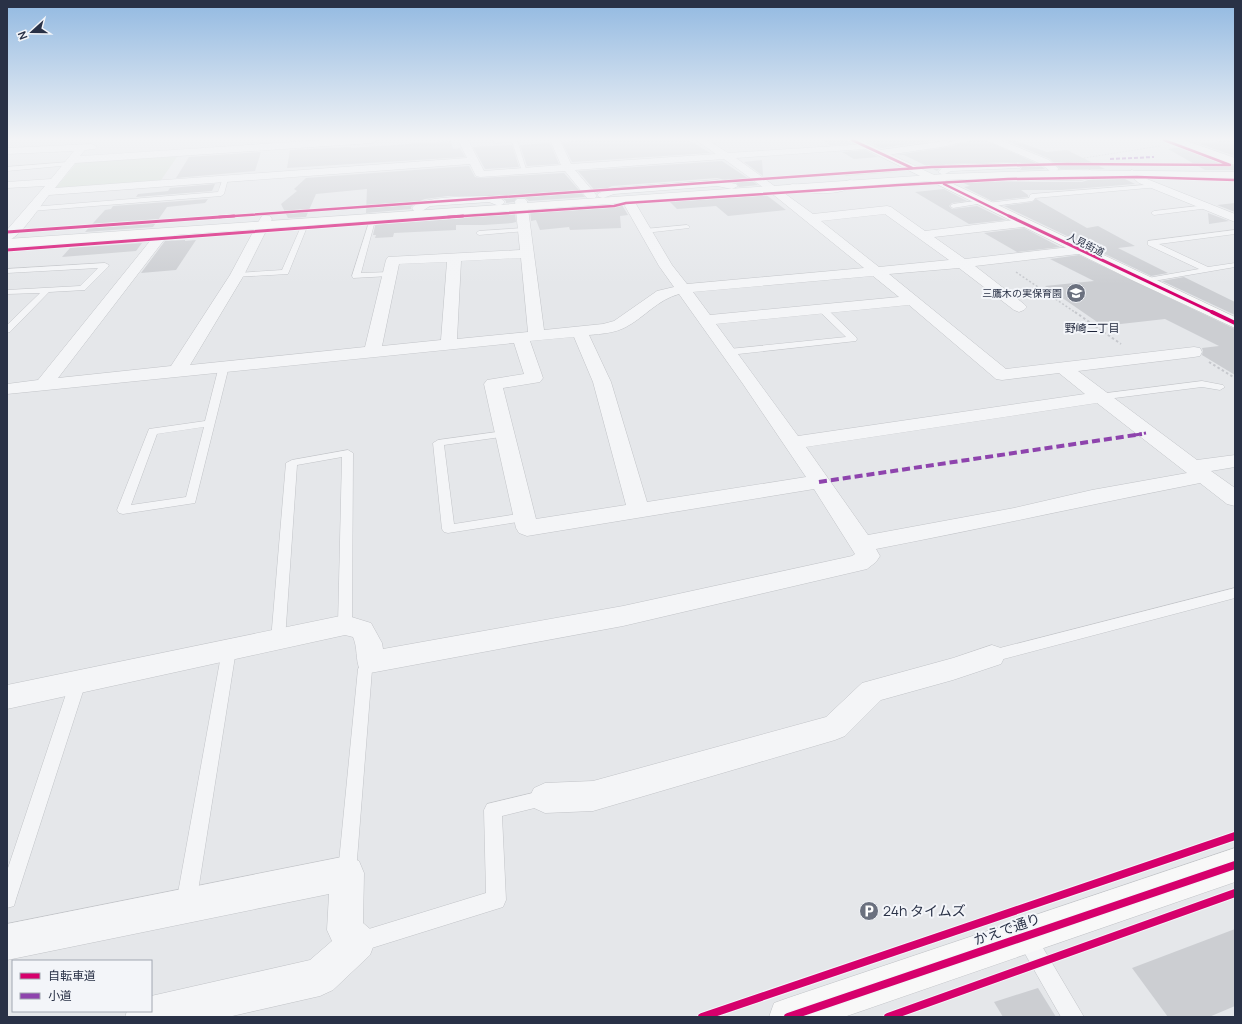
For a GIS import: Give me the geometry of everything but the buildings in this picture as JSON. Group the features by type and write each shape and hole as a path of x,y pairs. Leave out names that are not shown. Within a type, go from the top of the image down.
{"main road":[{"path":"11,245 189,230 318,215 499,202 521,204 627,199 735,188"},
{"path":"7,237 265,222 306,222 521,204 597,196 739,188"},
{"name":"人見街道","path":"952,188 1142,281 1235,323"},
{"path":"318,215 312,217 354,218"},
{"name":"かえで通り","path":"788,1017 1235,865"}],"street":[{"path":"7,237 49,188"},
{"path":"46,192 104,188"},
{"path":"588,188 597,196"},
{"path":"772,188 913,300 1002,375 1141,357 1194,352"},
{"path":"1161,188 1235,218"},
{"path":"7,697 345,626 362,630 369,643 370,662 623,616 859,563 868,556 862,544 729,352 666,266 627,199"},
{"path":"521,204 528,254 528,337 534,378 493,384 527,528 819,482"},
{"path":"13,211 31,209"},
{"path":"811,218 887,210 962,263 1019,307"},
{"path":"176,371 237,275 265,222"},
{"path":"922,235 1023,223"},
{"path":"7,258 11,245 160,237 171,236 189,230"},
{"path":"44,385 160,237"},
{"path":"7,389 373,351 604,329 620,324 662,294 682,289 998,260 1078,250"},
{"path":"373,351 393,260 528,254"},
{"path":"449,344 454,257"},
{"path":"705,320 913,300"},
{"path":"579,331 602,382 638,511"},
{"path":"1062,368 1235,499"},
{"path":"792,443 1099,397"},
{"path":"862,544 1014,515 1235,461"},
{"path":"545,798 593,796 835,727 872,692 953,669 992,656"},
{"path":"7,942 347,872 345,930 357,942 320,977 144,1017"}],"lane":[{"path":"31,209 221,194 223,188"},
{"path":"953,206 1032,199 1032,196 1135,188"},
{"path":"1154,214 1207,207"},
{"path":"373,217 356,276 390,274"},
{"path":"237,275 285,272 306,222"},
{"path":"645,231 687,227"},
{"path":"479,233 524,230"},
{"path":"1207,270 1151,243 1235,232"},
{"path":"7,270 105,265 82,288 7,292"},
{"path":"1142,281 1235,265"},
{"path":"7,330 47,290"},
{"path":"729,352 853,339 822,309"},
{"path":"210,423 153,431 123,510 191,500 210,423 224,366"},
{"path":"1099,397 1202,384 1220,387"},
{"path":"504,434 438,443 448,529 524,517"},
{"path":"278,640 292,463 348,453 345,626"},
{"path":"992,656 1235,593"},
{"path":"186,905 229,650"},
{"path":"347,872 365,669 370,662"},
{"path":"7,898 78,682"},
{"path":"357,942 496,900 493,810 545,798"},
{"path":"1024,936 1073,1017"}],"path":[{"path":"998,260 1141,357"},
{"path":"1194,352 1235,378"}],"shaded area":[{"path":"56,188 87,188 54,190"}],"marked path":[{"path":"819,482 1146,433"}],"cycle path":[{"path":"7,232 636,188"},
{"path":"7,250 300,227 614,206 626,203 856,188"},
{"path":"952,188 1078,250 1235,323"},
{"path":"702,1017 1235,836"},
{"path":"788,1017 1235,865"},
{"path":"888,1017 1235,893"}],"place":[{"name":"三鷹木の実保育園","path":"1076,293"},
{"name":"24h タイムズ","path":"869,911"}],"district":[{"name":"野崎二丁目","path":"1092,328"}]}
